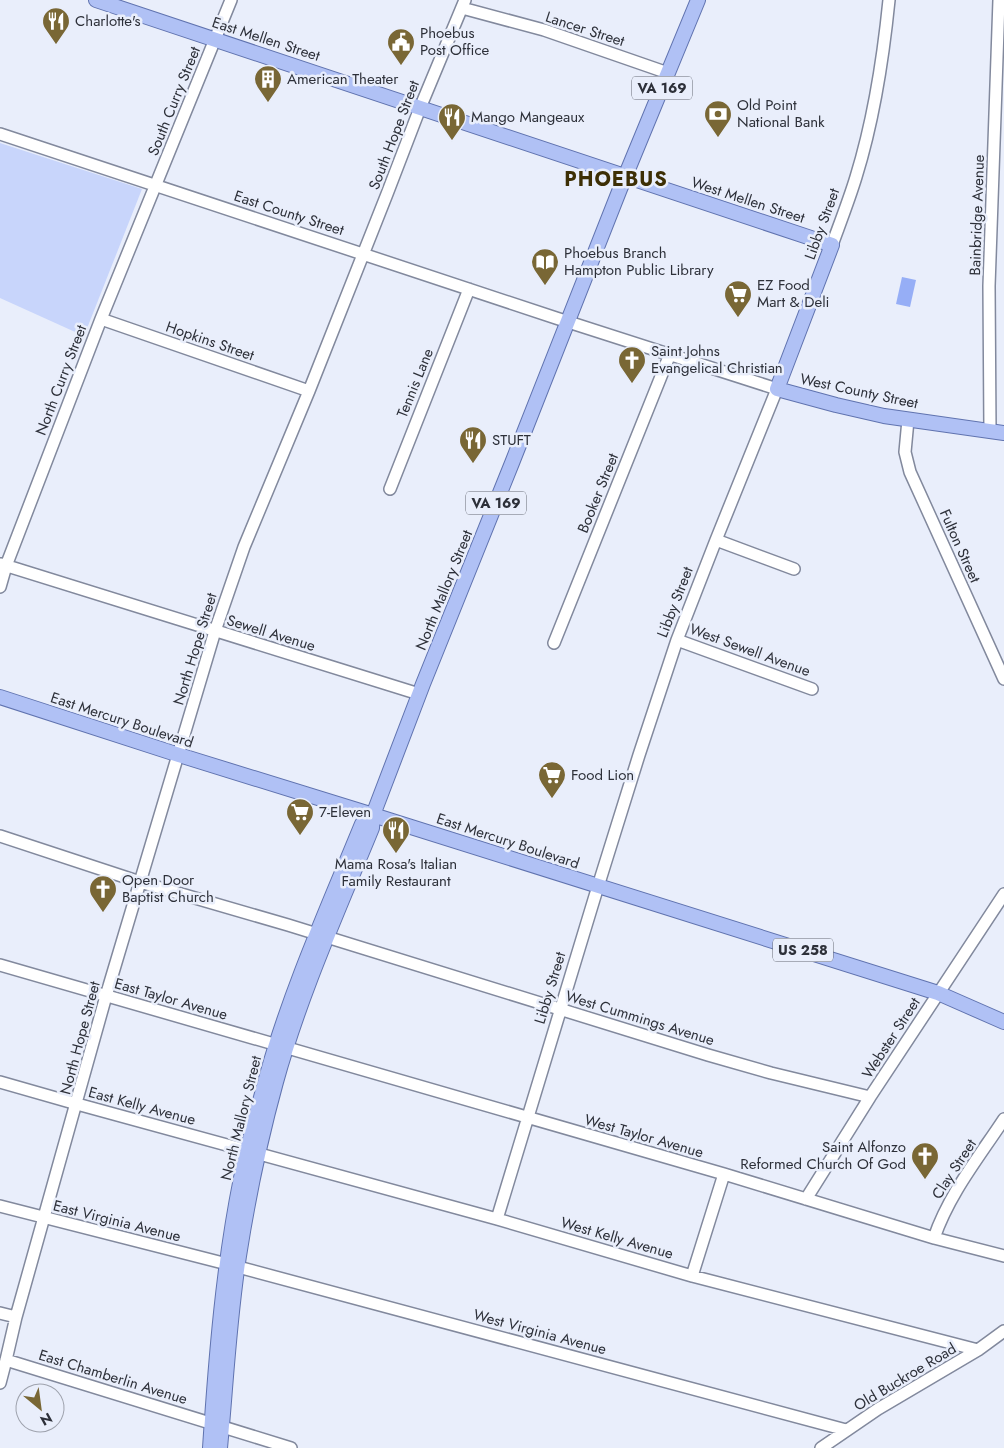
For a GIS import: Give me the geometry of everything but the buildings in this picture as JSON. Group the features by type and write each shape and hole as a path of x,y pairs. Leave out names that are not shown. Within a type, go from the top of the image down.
{"main road":[{"name":"East Mellen Street","path":"96,0 112,3 625,177"},
{"name":"VA 169","path":"568,322 698,0"},
{"name":"West Mellen Street","path":"625,177 832,245"},
{"name":"Libby Street","path":"777,389 832,245"},
{"name":"North Mallory Street","path":"220,1448 217,1425 219,1332 232,1265 238,1196 253,1152 261,1097 282,1047 297,986 322,936 362,824 373,815 419,694 568,322"},
{"name":"West County Street","path":"777,389 836,405 908,420 997,432"},
{"name":"East Mercury Boulevard","path":"0,697 938,993 1004,1022"},
{"name":"North Mallory Street","path":"210,1448 217,1425"}],"street":[{"name":"South Curry Street","path":"156,185 231,0"},
{"name":"Libby Street","path":"832,245 856,177 873,111 889,0"},
{"name":"Bainbridge Avenue","path":"997,432 989,286 999,0"},
{"name":"Lancer Street","path":"463,4 668,73"},
{"name":"South Hope Street","path":"363,254 463,4"},
{"name":"East County Street","path":"0,134 568,322"},
{"name":"North Curry Street","path":"0,587 3,565 156,185"},
{"name":"North Hope Street","path":"0,1383 16,1317 106,996 215,631 244,547 309,391 363,254"},
{"name":"Tennis Lane","path":"390,489 469,289"},
{"name":"Hopkins Street","path":"101,319 309,391"},
{"name":"West County Street","path":"568,322 777,389"},
{"name":"Booker Street","path":"554,644 670,354"},
{"name":"Libby Street","path":"497,1219 598,886 677,640 777,389"},
{"name":"Fulton Street","path":"908,420 906,452 910,472 1004,680"},
{"path":"716,540 794,569"},
{"name":"Sewell Avenue","path":"3,565 419,694"},
{"name":"West Sewell Avenue","path":"677,640 812,688"},
{"name":"West Cummings Avenue","path":"0,836 140,882 708,1055 870,1097"},
{"name":"Webster Street","path":"806,1199 870,1097 1004,894"},
{"name":"East Taylor Avenue","path":"0,965 282,1047"},
{"name":"West Taylor Avenue","path":"282,1047 724,1174 934,1238 1004,1256"},
{"name":"East Kelly Avenue","path":"0,1082 253,1152"},
{"name":"Clay Street","path":"934,1238 948,1203 1004,1119"},
{"name":"West Kelly Avenue","path":"253,1152 497,1219 692,1276 978,1350"},
{"path":"692,1276 724,1174"},
{"name":"East Virginia Avenue","path":"0,1206 232,1265"},
{"name":"West Virginia Avenue","path":"232,1265 846,1430"},
{"path":"0,1313 16,1317"},
{"name":"Old Buckroe Road","path":"821,1448 878,1409 978,1350 1004,1331"},
{"name":"East Chamberlin Avenue","path":"6,1360 291,1448"}],"shaded area":[{"path":"0,143 142,189 84,336 0,298"}],"water":[{"path":"902,277 916,280 910,307 896,304"}],"place":[{"name":"Charlotte's","path":"56,45"},
{"name":"Phoebus Post Office","path":"401,66"},
{"name":"American Theater","path":"268,103"},
{"name":"Old Point National Bank","path":"718,138"},
{"name":"Mango Mangeaux","path":"452,141"},
{"name":"Phoebus Branch Hampton Public Library","path":"545,286"},
{"name":"EZ Food Mart & Deli","path":"738,318"},
{"name":"Saint Johns Evangelical Christian","path":"632,384"},
{"name":"STUFT","path":"473,464"},
{"name":"Food Lion","path":"552,799"},
{"name":"7-Eleven","path":"300,836"},
{"name":"Mama Rosa's Italian Family Restaurant","path":"396,854"},
{"name":"Open Door Baptist Church","path":"103,913"},
{"name":"Saint Alfonzo Reformed Church Of God","path":"925,1180"}],"district":[{"name":"PHOEBUS","path":"616,179"}]}
